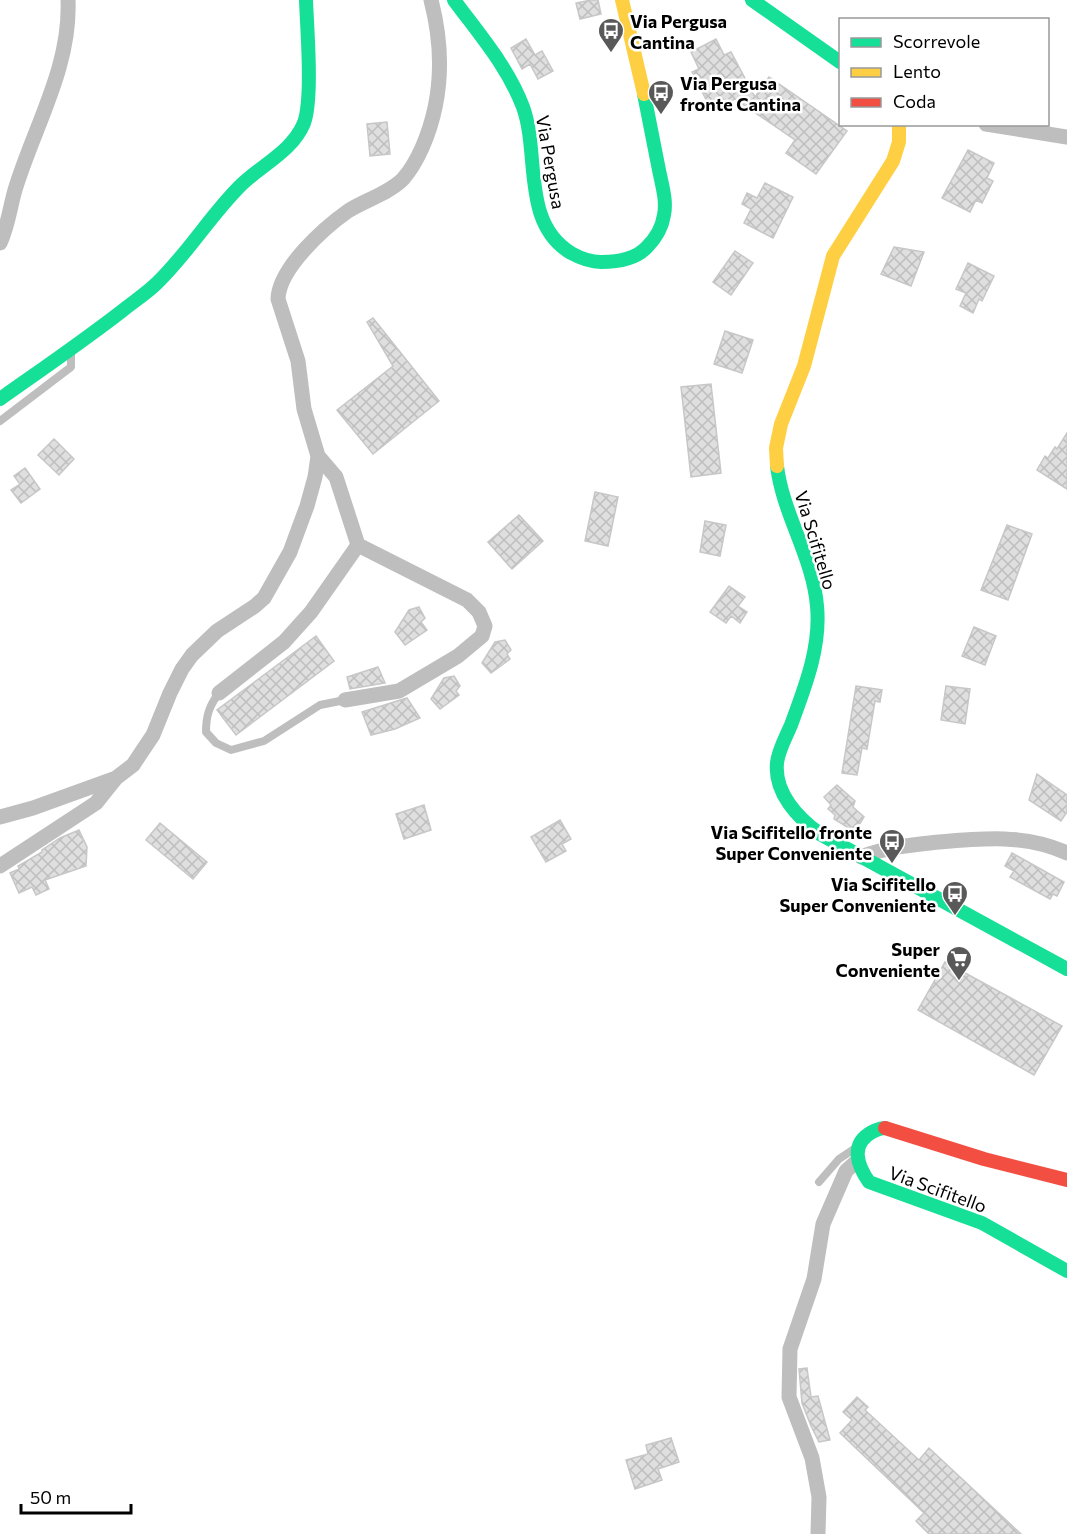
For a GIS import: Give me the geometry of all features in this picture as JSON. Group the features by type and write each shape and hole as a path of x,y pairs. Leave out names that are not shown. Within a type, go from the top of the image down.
{"main road":[{"path":"0,399 71,349 157,283 196,239 224,202 251,175 271,163 298,135 305,120 308,93 306,0"},
{"name":"Via Pergusa","path":"454,0 501,64 519,99 528,123 541,218 563,249 579,259 595,264 618,262 634,257 649,246 658,234 664,218 664,196 655,148 622,0"},
{"path":"752,0 839,61"},
{"name":"Via Scifitello","path":"899,126 899,142 893,161 842,241 827,273 804,366 784,412 778,435 776,448 779,480 814,584 818,632 810,672 780,752 777,776 788,805 804,824 1067,969"},
{"path":"858,1154 862,1137 880,1128 891,1129 984,1160 1067,1180"},
{"name":"Via Scifitello","path":"858,1154 861,1172 869,1182 982,1223 1067,1271"}],"street":[{"path":"0,243 15,189 47,106 64,49 68,29 68,0"},
{"path":"345,700 399,691 458,656 482,636 484,626 479,612 467,600 358,545 336,477 318,456 304,409 298,361 280,306 278,290 286,273 321,234 347,212 393,188 412,167 433,119 438,88 439,39 431,0"},
{"path":"998,126 1067,137"},
{"path":"0,866 96,803 116,778 134,765 153,735 170,693 192,655 217,631 255,606 272,586 300,530 315,477 318,456"},
{"path":"219,693 284,642 311,612 358,545"},
{"path":"0,817 33,808 116,778"},
{"path":"861,857 882,849 903,846 997,838 1040,843 1067,853"},
{"path":"818,1534 819,1497 812,1458 789,1397 790,1349 814,1279 823,1224 846,1171 858,1154"}],"lane":[{"path":"0,421 71,367 71,349"},
{"path":"219,693 210,704 206,732 216,742 231,750 264,741 320,705 345,700"},
{"path":"819,1182 839,1159 858,1154"}],"building":[{"path":"598,0 601,14 580,19 576,3"},
{"path":"526,39 535,55 542,51 553,71 538,79 530,64 522,69 511,48"},
{"path":"716,39 724,55 731,52 755,97 769,77 847,131 816,174 786,153 795,140 735,99 712,111 692,72 699,69 691,52"},
{"path":"387,122 390,154 370,156 367,124"},
{"path":"968,150 994,163 987,178 993,181 982,203 976,200 970,212 942,198"},
{"path":"765,183 793,197 773,238 744,223 751,209 742,204 747,193 757,198"},
{"path":"894,247 924,252 911,286 881,274"},
{"path":"735,251 753,263 731,295 713,282"},
{"path":"968,263 994,276 982,301 979,299 973,313 960,306 966,293 956,289"},
{"path":"373,318 439,401 373,454 337,410 393,366 367,322"},
{"path":"725,331 753,340 742,373 714,364"},
{"path":"711,384 721,473 691,477 681,387"},
{"path":"1067,433 1067,489 1037,470 1045,456 1048,458 1055,447 1057,449"},
{"path":"54,439 74,459 59,475 38,455"},
{"path":"25,468 40,489 21,503 11,490 20,484 14,476"},
{"path":"595,492 618,497 608,546 585,541"},
{"path":"519,515 543,541 512,569 488,542"},
{"path":"705,521 726,525 720,556 700,552"},
{"path":"1007,525 1032,534 1008,600 981,590"},
{"path":"729,586 745,597 738,606 747,612 740,623 731,616 726,623 710,612"},
{"path":"419,607 425,618 421,622 427,630 405,645 395,632 409,610"},
{"path":"974,627 996,636 985,665 962,656"},
{"path":"316,636 334,661 236,735 217,710"},
{"path":"505,640 511,650 507,654 510,659 491,673 482,663 495,642"},
{"path":"378,667 385,683 350,689 347,677"},
{"path":"454,676 460,686 456,691 459,695 440,709 431,699 444,678"},
{"path":"856,686 882,690 880,702 875,701 867,749 862,748 857,775 842,773"},
{"path":"946,686 970,689 965,724 941,720"},
{"path":"407,698 420,718 395,729 371,735 362,712"},
{"path":"1037,774 1067,795 1067,812 1061,821 1029,800"},
{"path":"837,785 855,801 853,807 864,817 855,832 834,819 835,815 828,809 831,805 824,797"},
{"path":"424,805 431,830 404,839 396,814"},
{"path":"560,820 571,839 562,844 566,851 546,862 531,837"},
{"path":"160,823 207,862 193,879 146,840"},
{"path":"79,830 87,847 86,866 45,880 49,889 36,895 32,887 19,893 10,873 19,869 18,866 60,838"},
{"path":"1012,853 1064,882 1057,896 1053,894 1050,899 1010,877 1014,871 1005,866"},
{"path":"945,962 1062,1026 1034,1075 918,1010"},
{"path":"807,1368 811,1397 818,1396 830,1440 819,1442 802,1403 799,1369"},
{"path":"857,1397 868,1407 865,1410 919,1460 929,1448 1021,1534 929,1534 916,1521 924,1513 840,1433 852,1420 843,1412"},
{"path":"671,1438 679,1462 658,1469 662,1480 635,1489 626,1460 648,1454 646,1445"}],"traffic: fast":[{"path":"0,399 92,334 153,287 240,186 284,150 299,133 307,112 308,97 306,0"},
{"path":"454,0 483,38 517,92 528,126 538,206 545,224 555,240 571,253 582,258 601,262 632,257 650,244 662,224 665,199 644,94"},
{"path":"752,0 839,61"},
{"path":"777,466 785,502 810,570 818,621 817,637 806,681 778,758 777,774 783,794 796,812 820,834 1067,969"},
{"path":"885,1128 865,1137 858,1149 861,1169 869,1182 982,1223 1067,1271"}],"traffic: slow":[{"path":"622,0 644,94"},
{"path":"777,466 776,448 781,424 804,366 833,256 893,161 899,142 899,126"}],"traffic: jam":[{"path":"885,1128 984,1159 1067,1180"}],"place":[{"name":"Via Pergusa Cantina","path":"611,54"},
{"name":"Via Pergusa fronte Cantina","path":"661,116"},
{"name":"Via Scifitello fronte Super Conveniente","path":"892,865"},
{"name":"Via Scifitello Super Conveniente","path":"955,917"},
{"name":"Super Conveniente","path":"959,982"}]}
